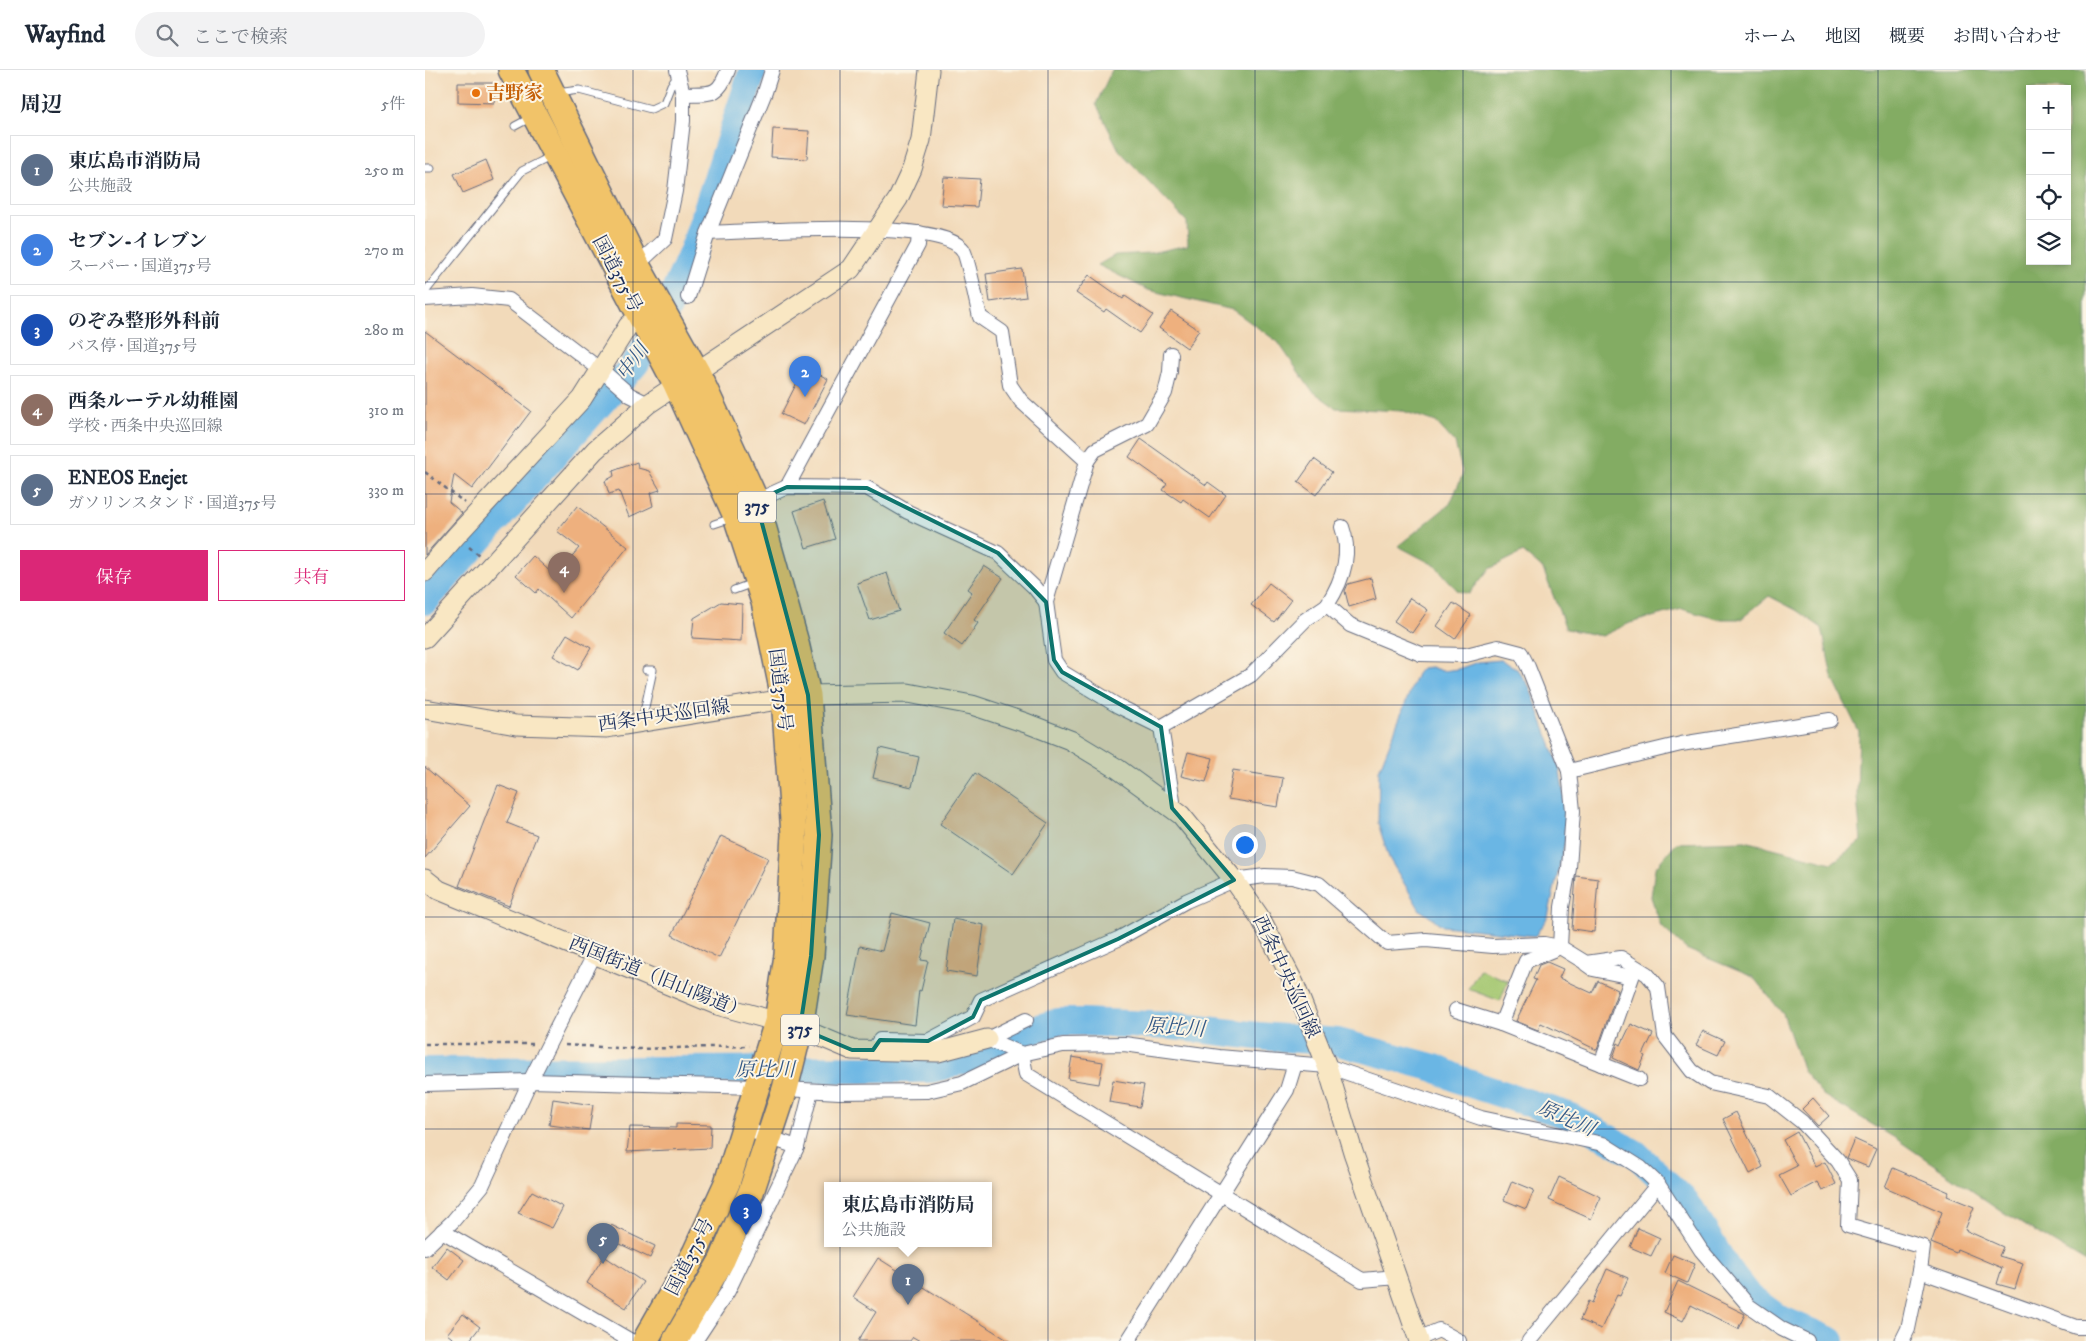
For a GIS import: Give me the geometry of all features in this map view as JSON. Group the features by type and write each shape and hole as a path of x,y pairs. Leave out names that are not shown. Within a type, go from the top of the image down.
{"highway":[{"name":"国道375号","path":"511,70 525,121 554,155 659,353 686,378 756,501 796,642 796,696 819,834 811,956 783,1032 758,1087 727,1182 695,1253 645,1341"},
{"name":"国道375号","path":"541,70 640,271 674,330 725,520 758,581 775,645 796,696"},
{"name":"国道375号","path":"675,1341 722,1260 751,1192 785,1089 783,1032"}],"street":[{"path":"683,94 713,92 722,86 728,70"},
{"path":"688,296 708,233 765,92 772,70"},
{"path":"425,638 595,450 648,404 851,269 879,230 898,199 919,148 926,110 929,70"},
{"path":"640,271 665,239 675,191 683,121 683,94 678,73"},
{"path":"708,233 879,230 919,233 949,239 963,250 980,317 1002,332 1010,385 1021,401 1087,461"},
{"path":"787,486 918,245 919,233"},
{"path":"425,299 472,296 509,300 630,395 648,404"},
{"path":"425,572 455,536 582,399 603,372 627,326 639,316"},
{"path":"1161,726 1118,706 1062,672 1055,660 1046,602 1087,461 1095,450 1147,424 1165,393 1170,372 1171,354"},
{"path":"756,501 787,486 867,488 908,512 998,553 1034,587 1046,602"},
{"path":"1161,726 1251,675 1305,620 1327,605 1335,592 1346,564 1345,535 1342,527"},
{"path":"1327,605 1350,625 1421,654 1466,655 1498,647 1521,653 1569,772 1573,810 1569,868 1562,907 1560,947"},
{"name":"西条中央巡回線","path":"425,709 516,725 607,728 796,696 908,693 972,705 1070,740 1118,769 1181,815 1234,880 1261,919 1294,983 1325,1060 1353,1152 1418,1340"},
{"path":"1569,772 1681,744 1830,720"},
{"path":"1161,726 1173,801 1172,808"},
{"path":"873,1050 880,1040 928,1041 973,1017 981,1000 1118,939 1186,901 1234,880 1265,876 1293,877 1319,884 1387,943 1426,940 1493,946 1544,944 1560,947 1593,969 1632,977 1601,1064"},
{"name":"西国街道（旧山陽道）","path":"425,880 439,890 783,1032 852,1050 938,1052 987,1038"},
{"path":"1501,1024 1527,961 1560,947"},
{"path":"425,1248 481,1186 532,1078 595,953"},
{"path":"1585,963 1621,958 1647,974 1658,987 1665,1036 1692,1071 1710,1084 1769,1096 1802,1122 1838,1161 1850,1180 1848,1225 1923,1247 1908,1329 1902,1341"},
{"path":"1456,1010 1501,1024 1639,1079"},
{"path":"987,1038 1026,1020"},
{"path":"987,1038 1022,1054"},
{"path":"785,1089 811,1091 927,1091 962,1084 1022,1054 1063,1045 1124,1044 1295,1064 1325,1060 1481,1118 1603,1144 1641,1168 1658,1184 1701,1250 1749,1306 1799,1339"},
{"path":"1022,1054 1026,1074 1220,1195 1362,1280 1397,1277"},
{"path":"1128,1341 1287,1090 1295,1064"},
{"path":"425,1084 532,1078 758,1087"},
{"path":"695,1341 728,1291 797,1146 811,1091"},
{"path":"745,1130 797,1146"},
{"path":"1529,1341 1658,1184"},
{"path":"442,1231 631,1341"},
{"path":"1920,1271 2076,1327 2086,1327"},
{"path":"1418,1340 1439,1330 1459,1341"}],"lane":[{"path":"554,94 579,90 651,109 664,103 678,73"},
{"path":"425,292 522,171 554,155"},
{"path":"734,590 758,581"},
{"path":"642,722 653,670 645,670"}],"path":[{"path":"425,472 478,513"},
{"path":"455,536 491,565"},
{"path":"425,1044 637,1049 783,1032"}],"highlighted area":[{"path":"787,487 867,488 998,553 1046,602 1054,660 1062,672 1161,727 1172,808 1234,880 1118,939 981,1000 973,1017 928,1041 880,1040 873,1050 852,1050 800,1028 811,956 819,835 808,695 756,501"}],"green space":[{"path":"1112,70 2086,70 2086,1262 2006,1214 1895,1138 1823,1095 1803,1071 1783,1014 1753,977 1686,949 1661,926 1651,897 1655,868 1676,843 1745,841 1832,863 1861,841 1857,796 1859,732 1832,677 1822,628 1796,610 1769,596 1741,619 1717,619 1682,609 1630,623 1602,636 1566,629 1543,569 1523,552 1489,569 1469,594 1458,591 1436,566 1398,546 1450,504 1463,474 1455,443 1436,422 1403,411 1336,408 1311,390 1278,342 1233,310 1148,290 1098,265 1115,255 1150,253 1188,245 1187,222 1119,150 1096,104"},
{"path":"1480,969 1508,981 1500,1001 1468,989"}],"water":[{"path":"1501,660 1516,668 1529,686 1559,766 1564,796 1565,841 1548,917 1535,936 1443,926 1420,910 1389,858 1378,823 1379,770 1417,674 1422,668 1431,667 1442,671 1458,669 1478,662"}],"building":[{"name":"吉野家","path":"458,83 495,83 494,103 458,102"},
{"path":"773,129 809,131 807,159 771,157"},
{"path":"486,160 494,180 463,193 454,174"},
{"path":"944,177 980,179 977,207 941,205"},
{"path":"1022,269 1026,297 990,302 986,274"},
{"path":"1089,275 1123,299 1125,296 1153,315 1140,333 1106,309 1104,312 1076,293"},
{"path":"1171,311 1199,330 1187,348 1159,328"},
{"path":"425,331 531,411 472,489 454,475 449,502 462,513 425,555"},
{"path":"805,367 828,379 804,425 781,414"},
{"path":"1141,439 1206,485 1208,482 1226,495 1210,518 1183,499 1181,502 1163,490 1167,484 1129,457"},
{"path":"1314,459 1332,472 1316,495 1298,482"},
{"path":"637,462 638,468 649,471 660,490 650,493 653,506 629,517 619,491 609,494 605,481 614,476 613,471"},
{"path":"823,501 835,539 806,548 794,511"},
{"path":"577,506 628,547 571,618 539,589 536,593 516,575 533,556 555,576 579,548 557,531"},
{"path":"984,566 1003,578 974,620 978,623 962,646 944,633 972,592 968,589"},
{"path":"887,573 899,611 870,620 857,583"},
{"path":"1371,578 1376,599 1349,607 1345,591 1348,584"},
{"path":"1269,583 1291,600 1274,622 1251,605"},
{"path":"1410,598 1428,610 1412,633 1394,621"},
{"path":"721,602 742,604 741,641 692,638 694,618"},
{"path":"1453,603 1471,615 1455,639 1437,626"},
{"path":"567,634 591,648 578,670 553,656"},
{"path":"880,748 919,757 912,787 873,778"},
{"path":"1188,752 1213,758 1206,782 1181,776"},
{"path":"425,767 470,806 425,858"},
{"path":"1233,770 1283,778 1278,807 1228,799"},
{"path":"975,773 1048,823 1013,874 940,824"},
{"path":"498,785 519,793 507,823 537,835 509,906 459,886"},
{"path":"721,836 768,858 719,958 672,935"},
{"path":"1576,876 1598,879 1594,932 1572,929"},
{"path":"892,913 930,923 921,960 928,961 921,991 919,990 915,1025 847,1015 860,946 882,951"},
{"path":"953,919 984,925 977,976 946,971"},
{"path":"1547,962 1563,969 1559,978 1592,993 1598,981 1618,990 1597,1050 1541,1023 1538,1030 1516,1021 1536,980 1533,979 1539,965"},
{"path":"1631,1024 1653,1034 1643,1055 1645,1056 1639,1070 1613,1058 1618,1043 1621,1045"},
{"path":"1703,1031 1725,1041 1718,1055 1696,1045"},
{"path":"1072,1057 1103,1062 1099,1084 1068,1079"},
{"path":"1113,1080 1144,1085 1140,1107 1109,1102"},
{"path":"1813,1098 1829,1116 1818,1126 1802,1109"},
{"path":"553,1099 593,1105 589,1130 549,1125"},
{"path":"1736,1112 1763,1167 1750,1174 1723,1119"},
{"path":"676,1124 711,1125 710,1148 627,1152 630,1127 676,1128"},
{"path":"1797,1132 1815,1167 1825,1162 1836,1184 1822,1191 1817,1182 1791,1196 1779,1175 1797,1166 1783,1140"},
{"path":"1854,1139 1876,1149 1868,1167 1846,1158"},
{"path":"1893,1168 1949,1192 1947,1196 1974,1207 1965,1230 2003,1247 1999,1256 2023,1263 2015,1289 1997,1284 2002,1268 1957,1249 1956,1253 1931,1243 1942,1212 1885,1187"},
{"path":"1559,1177 1601,1197 1591,1219 1549,1200"},
{"path":"1512,1181 1534,1190 1526,1209 1504,1200"},
{"path":"532,1191 563,1207 552,1228 518,1213"},
{"path":"611,1225 655,1246 650,1258 605,1237"},
{"path":"1638,1228 1660,1238 1651,1256 1630,1247"},
{"path":"447,1247 464,1260 449,1280 432,1267"},
{"path":"1673,1255 1695,1264 1687,1283 1665,1273"},
{"path":"604,1256 643,1282 626,1308 587,1283"},
{"path":"878,1258 1009,1341 920,1341 913,1337 910,1341 858,1341 876,1312 853,1297"},
{"path":"1607,1269 1628,1278 1620,1296 1617,1295 1601,1329 1580,1320 1588,1301 1592,1303"},
{"path":"1678,1281 1745,1314 1738,1329 1691,1305 1683,1321 1664,1312"},
{"path":"463,1314 480,1327 469,1341 456,1341 447,1334"}],"waterway":[{"name":"中川","path":"425,601 635,364 665,314 693,251 753,70"},
{"name":"原比川","path":"425,1071 932,1069 987,1054 1039,1028 1058,1022 1173,1026 1258,1036 1338,1042 1435,1068 1465,1082 1569,1116 1636,1154 1686,1202 1729,1272 1748,1296 1778,1318 1831,1341"}],"place":[{"name":"吉野家","path":"476,93"},
{"name":"セブン-イレブン","path":"805,397"},
{"name":"西条ルーテル幼稚園","path":"564,593"},
{"name":"のぞみ整形外科前","path":"746,1235"},
{"name":"ENEOS Enejet","path":"603,1264"},
{"name":"東広島市消防局","path":"908,1305"}]}
